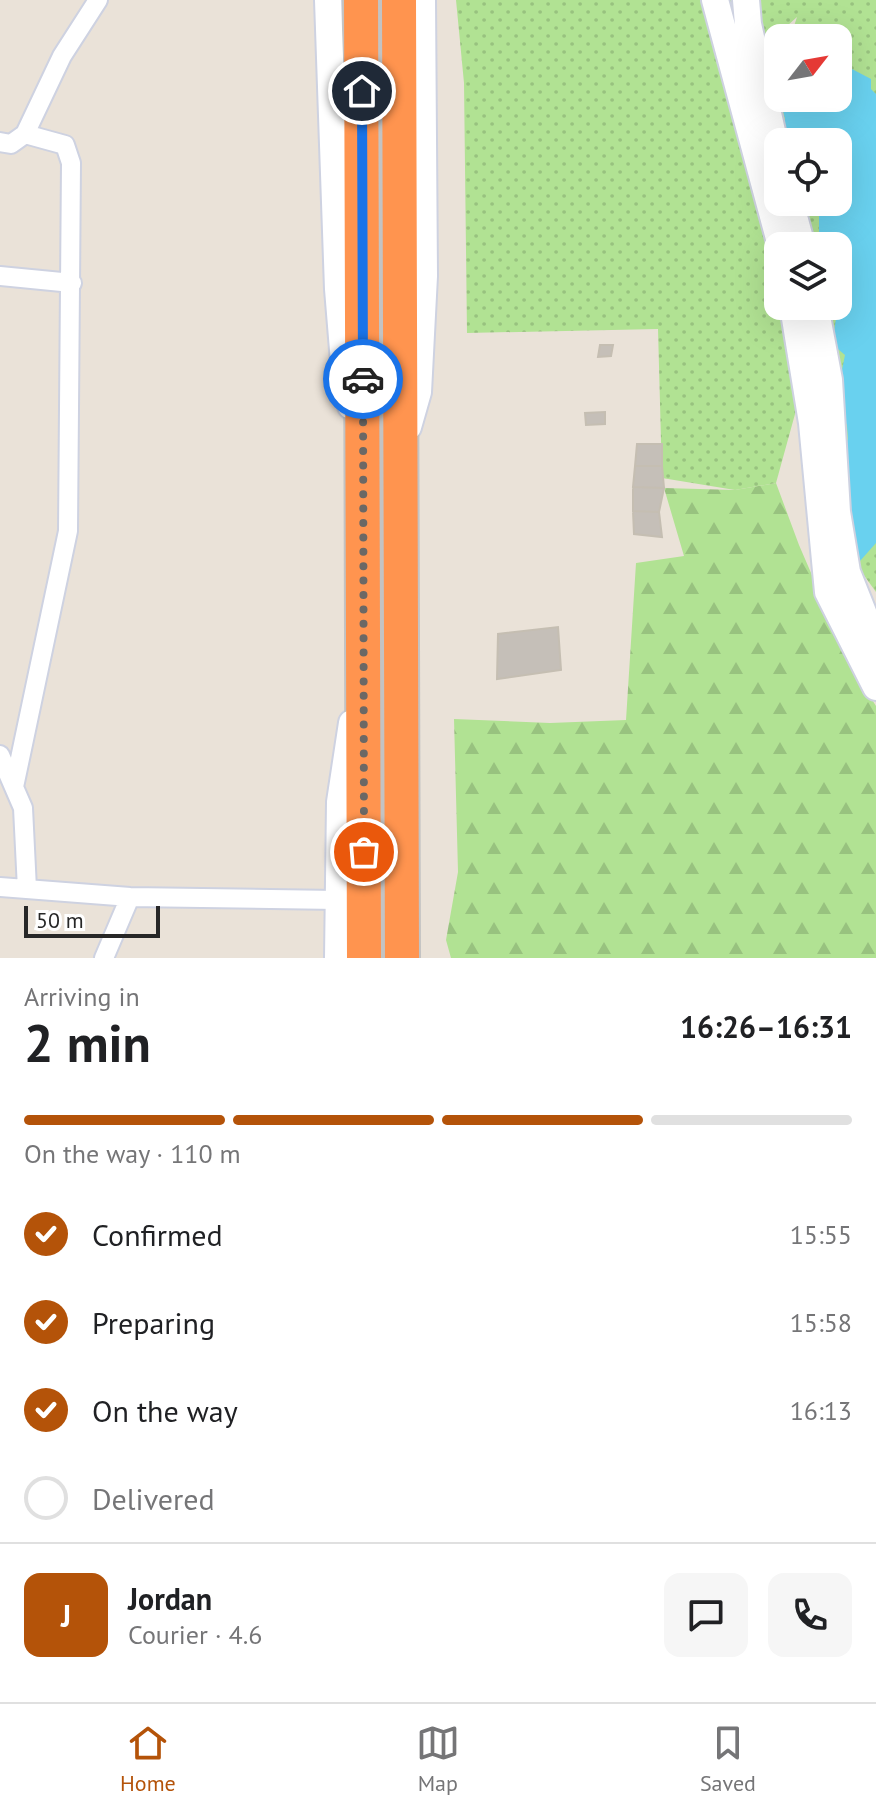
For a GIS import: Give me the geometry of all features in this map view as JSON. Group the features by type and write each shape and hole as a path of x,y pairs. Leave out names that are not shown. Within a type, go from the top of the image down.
{"highway":[{"path":"361,0 364,958"},
{"path":"399,0 402,958"}],"street":[{"path":"0,142 11,144 25,134 62,56 98,0"},
{"path":"328,0 340,318 348,392 364,448"},
{"path":"400,453 418,392 424,276 422,0"},
{"path":"732,0 717,0 777,232"},
{"path":"746,0 751,38 771,128"},
{"path":"14,787 68,531 71,163 65,145 25,134"},
{"path":"0,276 72,283"},
{"path":"795,320 812,423 828,592 876,687"},
{"path":"818,320 829,380 831,449 847,572 876,645"},
{"path":"338,958 340,802 364,665"},
{"path":"0,755 23,808 27,889"},
{"path":"0,887 130,897 338,900"},
{"path":"104,958 130,897"}],"green space":[{"path":"456,0 876,0 876,592 842,545 820,320 852,320 852,232 807,232 802,216 852,216 852,128 764,128 764,216 778,216 778,232 764,232 764,320 818,320 819,327 776,483 735,490 662,478 658,329 467,333 464,83"},
{"path":"776,483 852,668 876,706 876,958 451,958 446,940 458,872 454,719 550,723 626,720 636,563 684,556 664,488 735,490"}],"water":[{"path":"852,69 871,79 871,89 876,94 876,543 860,561 850,550 841,453 848,439 847,425 838,412 836,374 842,370 845,355 832,344 836,320 852,320 852,232 819,232 819,216 852,216 852,128 781,128 785,119 783,112 852,112"}],"building":[{"path":"600,345 613,345 611,356 598,357"},
{"path":"605,412 605,424 586,425 585,413"},
{"path":"637,444 662,444 662,466 635,466"},
{"path":"635,466 662,466 664,488 633,487"},
{"path":"633,487 664,488 659,512 633,511"},
{"path":"633,511 659,512 662,537 634,534"},
{"path":"558,627 561,670 497,679 498,634"}],"way so far":[{"path":"363,379 364,852"}],"route":[{"path":"362,91 363,379"}]}
